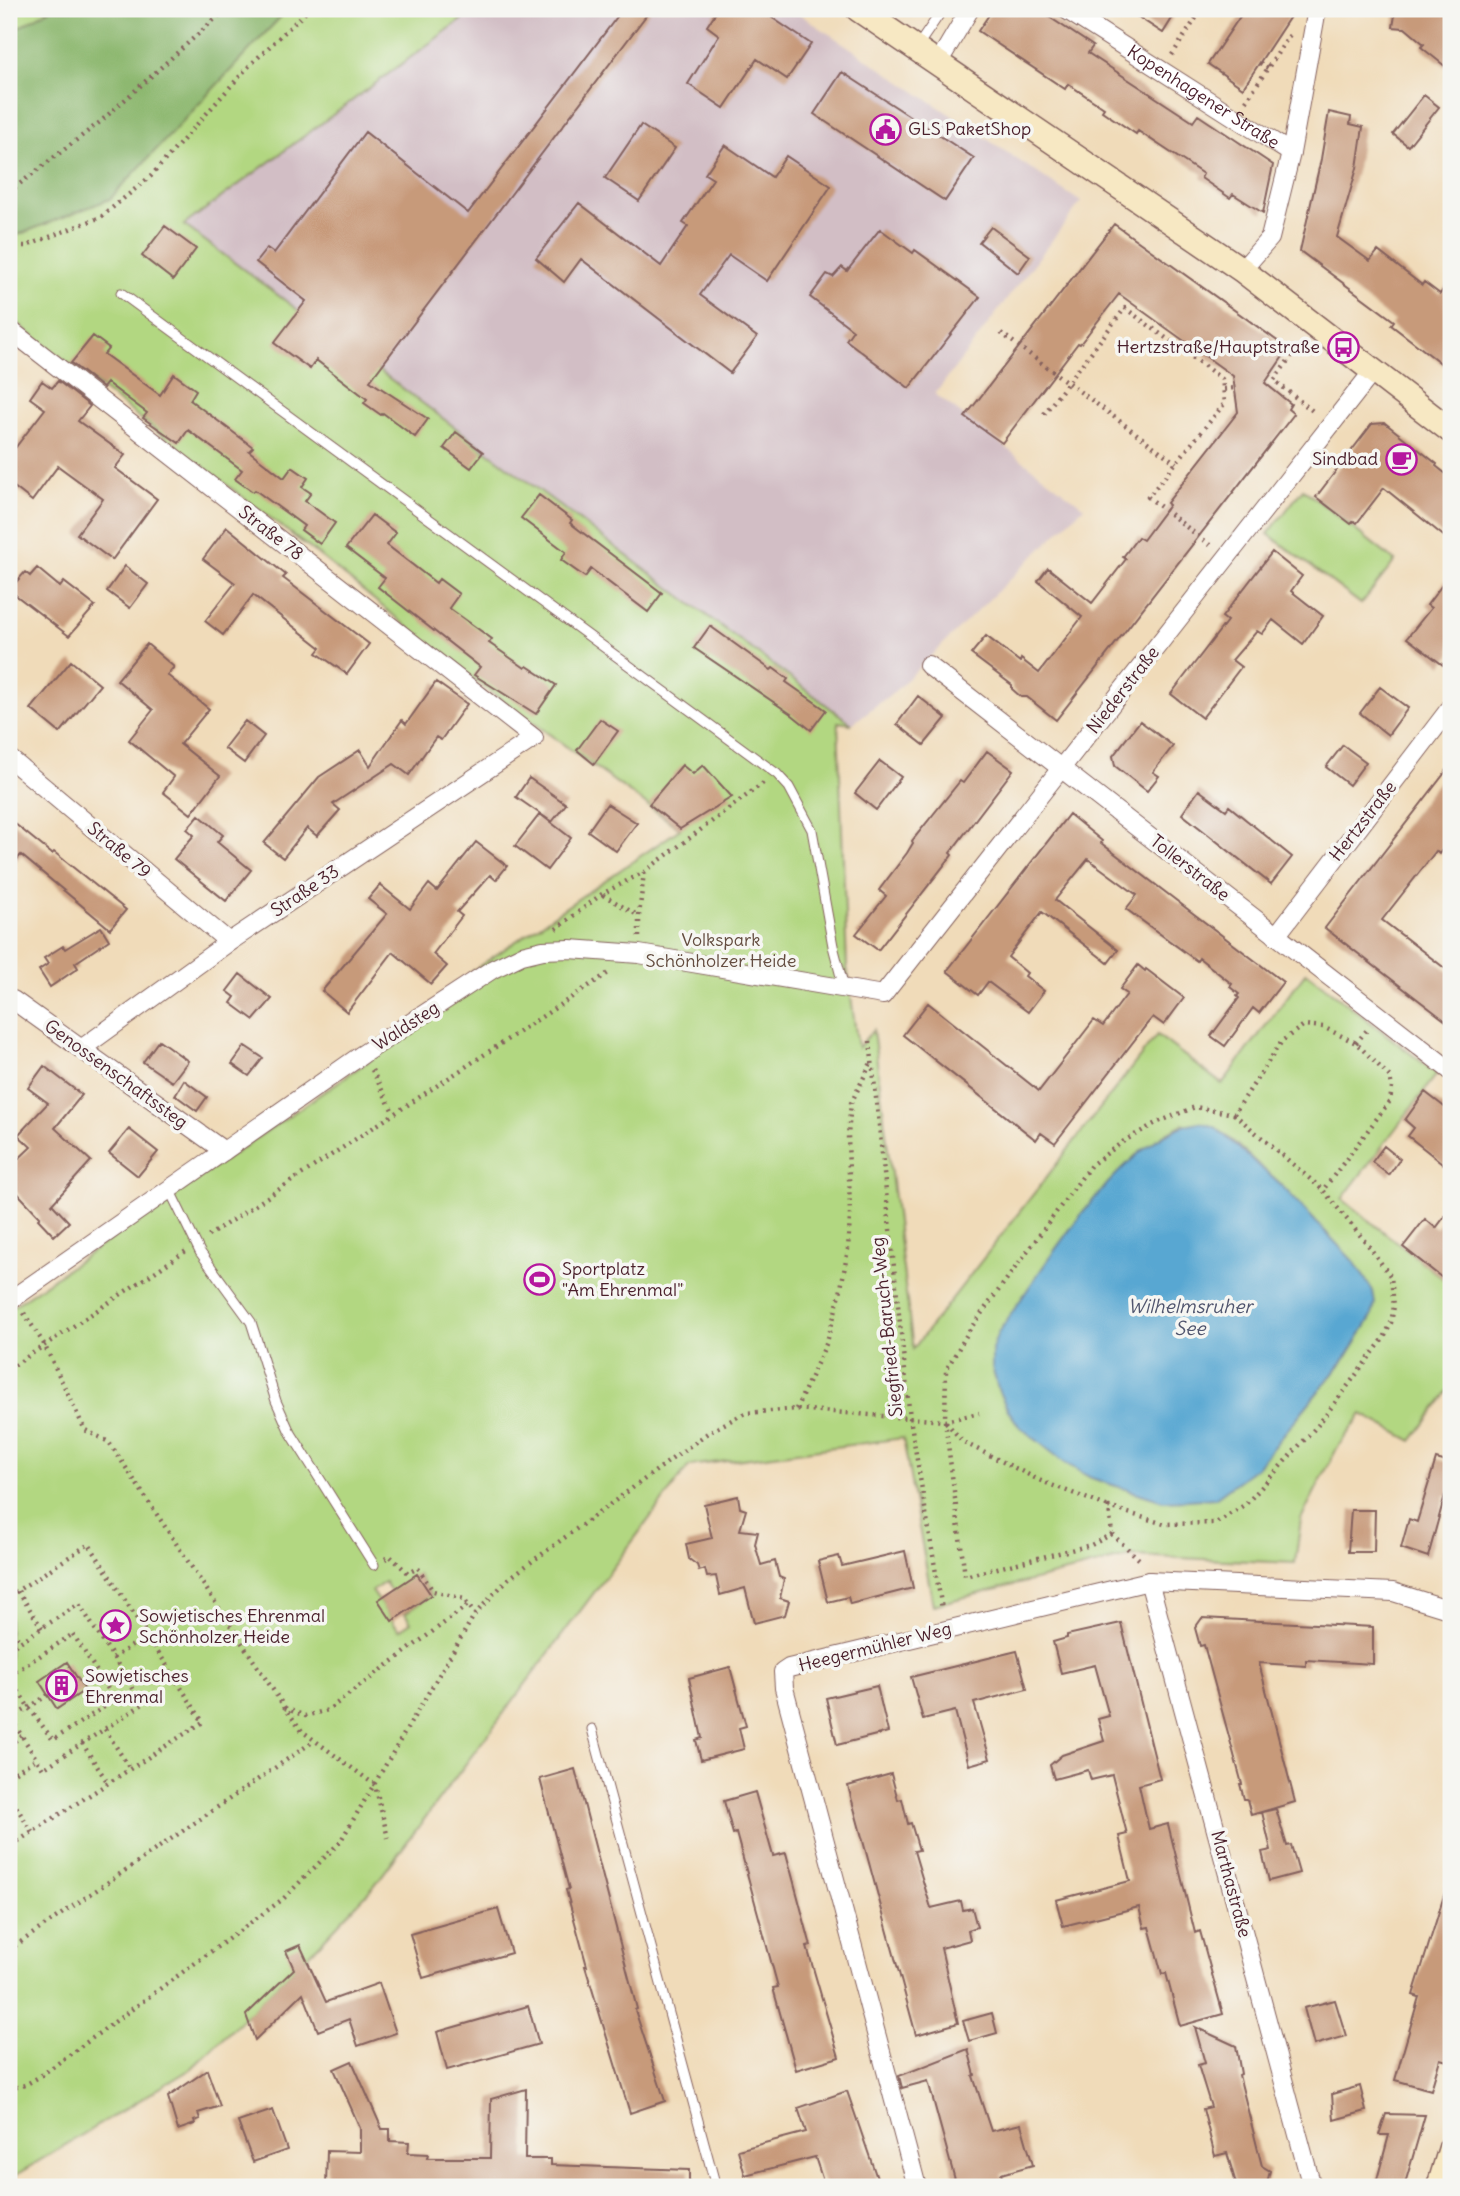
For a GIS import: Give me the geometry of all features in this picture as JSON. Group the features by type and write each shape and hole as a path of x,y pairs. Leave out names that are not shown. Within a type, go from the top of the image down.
{"main road":[{"path":"858,9 1242,270 1451,430"},
{"path":"1439,2187 1451,2148"}],"street":[{"path":"938,63 970,9"},
{"name":"Kopenhagener Straße","path":"1065,9 1291,153 1315,9"},
{"path":"1242,270 1270,238 1291,153"},
{"name":"Straße 78","path":"9,329 534,738"},
{"name":"Niederstraße","path":"866,993 883,995 1374,370"},
{"name":"Tollerstraße","path":"928,665 1451,1071"},
{"name":"Hertzstraße","path":"1276,936 1451,708"},
{"name":"Straße 33","path":"81,1049 229,942 534,738"},
{"name":"Straße 79","path":"9,758 229,942"},
{"name":"Waldsteg","path":"12,1299 363,1054 493,969 522,955 543,950 570,949 639,954 866,993"},
{"name":"Genossenschaftssteg","path":"9,1004 13,1000 224,1151"},
{"name":"Heegermühler Weg","path":"917,2187 784,1688 783,1672 789,1668 1149,1581 1394,1592 1451,1610"},
{"name":"Marthastraße","path":"1149,1581 1312,2187"}],"lane":[{"path":"916,48 943,9"},
{"path":"121,293 777,774 789,787 812,830 833,946 845,990"},
{"path":"169,1189 196,1244 251,1322 276,1401 289,1430 374,1565"},
{"path":"592,1729 716,2187"}],"path":[{"path":"9,246 26,246 101,217 151,176 247,68 309,9"},
{"path":"1162,70 1202,9"},
{"path":"9,192 120,105 223,10"},
{"path":"1236,117 1293,30"},
{"path":"1259,63 1268,68"},
{"path":"1044,414 1125,308 1222,379 1225,403 1148,497 1212,547"},
{"path":"1001,333 1176,463"},
{"path":"1265,383 1274,380 1296,349"},
{"path":"1274,380 1315,413"},
{"path":"1224,389 1235,388"},
{"path":"552,932 603,894 645,872 777,774"},
{"path":"9,1368 393,1112 639,954 639,916 645,872"},
{"path":"603,894 639,916"},
{"path":"1234,1114 1282,1041 1304,1025 1323,1027 1356,1043 1390,1077 1390,1101 1323,1190"},
{"path":"1356,1043 1370,1026"},
{"name":"Siegfried-Baruch-Weg","path":"870,1041 910,1419 942,1609"},
{"path":"363,1054 393,1112"},
{"path":"796,1409 827,1342 841,1294 850,1228 848,1135 851,1103 872,1060"},
{"path":"945,1422 963,1442 1041,1481 1164,1524 1216,1523 1246,1504 1318,1425 1384,1338 1391,1323 1394,1306 1391,1277 1323,1190 1234,1114 1195,1107 1156,1123 1124,1141 1091,1165 970,1329 946,1370 945,1422 965,1576 1091,1545 1112,1534"},
{"path":"12,1299 44,1344 85,1430 109,1442 302,1731 375,1785 388,1838"},
{"path":"9,2089 25,2085 39,2077 283,1899 340,1842 475,1614 508,1579 709,1432 745,1413 796,1409 945,1422 979,1413"},
{"path":"1110,1507 1112,1534 1140,1561"},
{"path":"9,1596 89,1544 203,1723 9,1847"},
{"path":"374,1565 390,1556 408,1573 418,1568 433,1591 464,1600 475,1614"},
{"path":"18,1591 42,1628"},
{"path":"9,1649 79,1604 143,1704 43,1769 10,1718 48,1695"},
{"path":"285,1708 305,1716 328,1710 468,1605"},
{"path":"9,1625 20,1642"},
{"path":"73,1634 115,1700 53,1740 29,1708 9,1676 73,1634"},
{"path":"113,1657 147,1636"},
{"path":"104,1729 130,1769"},
{"path":"9,1745 22,1736"},
{"path":"9,1950 314,1741"},
{"path":"82,1743 108,1783"},
{"path":"9,1776 36,1759"},
{"path":"9,1795 32,1832"}],"shaded area":[{"path":"476,9 792,9 1081,202 935,394 1084,507 896,690 852,724 183,225"}],"green space":[{"name":"Volkspark Schönholzer Heide","path":"23,9 476,9 184,225 852,724 838,722 847,967 858,1048 873,1030 913,1349 1157,1035 1222,1084 1306,972 1437,1074 1342,1199 1451,1285 1451,1387 1412,1441 1362,1414 1337,1448 1301,1519 1295,1563 1131,1556 933,1605 903,1438 689,1466 374,1886 309,1955 191,2069 9,2179 9,1309 435,1015 471,972 680,829 462,671 325,560 9,315 9,18","holes":["1183,1124 1215,1127 1236,1144 1283,1187 1355,1263 1373,1291 1348,1355 1257,1467 1163,1501 1091,1478 1065,1462 1019,1426 999,1392 992,1367 998,1333 1061,1244 1135,1156","417,1574 431,1595 405,1613 411,1622 399,1630 372,1591 385,1582 393,1595"]},
{"path":"51,9 288,9 110,199 9,237 9,33"},
{"path":"1303,489 1395,561 1361,604 1268,534"}],"water":[{"name":"Wilhelmsruher See","path":"1199,1122 1215,1127 1283,1187 1355,1263 1373,1291 1375,1303 1372,1316 1348,1355 1257,1467 1215,1498 1163,1501 1091,1478 1065,1463 1019,1426 999,1392 992,1367 992,1349 998,1333 1060,1243 1114,1177 1142,1151 1171,1131"}],"building":[{"path":"623,9 651,9 370,381 428,419 415,437 383,413 381,415 364,403 367,399 316,360 310,369 274,343 306,301 256,262 267,248 274,253 365,132 468,213"},
{"path":"718,9 759,9 811,44 787,79 757,59 724,108 688,84 719,35 707,26"},
{"path":"993,9 1037,9 1093,46 1088,53 1193,122 1198,115 1273,165 1263,213 1233,194 1230,198 1201,178 1203,174 1138,131 1136,134 1068,84 1065,89 978,31"},
{"path":"1126,9 1178,9 1163,33"},
{"path":"1245,9 1295,9 1243,88 1208,64"},
{"path":"1396,9 1446,9 1451,19 1451,71 1421,47 1424,44 1405,28 1393,27"},
{"path":"842,72 974,158 945,201 814,114"},
{"path":"1424,95 1439,107 1408,146 1393,134"},
{"path":"1329,112 1351,117 1350,124 1363,127 1357,168 1337,237 1370,261 1378,251 1422,285 1424,282 1440,294 1451,279 1451,371 1391,325 1394,321 1300,251"},
{"path":"641,125 675,148 639,201 605,178"},
{"path":"725,145 772,177 786,156 831,186 767,281 729,255 700,295 757,337 730,373 581,259 564,282 536,258 579,203 661,266 688,226 683,223 713,179 705,174"},
{"path":"1114,224 1283,345 1279,351 1284,355 1265,383 1291,404 1288,409 1294,414 1056,720 1027,697 1021,697 1012,689 1012,685 971,654 986,636 1039,673 1082,617 1038,581 1048,568 1092,603 1126,559 1123,557 1138,537 1143,540 1169,505 1167,503 1238,412 1233,376 1119,294 1002,443 965,417"},
{"path":"165,226 196,249 173,280 142,256"},
{"path":"991,227 1030,256 1018,273 979,242"},
{"path":"880,229 913,253 915,250 980,297 909,388 846,340 853,330 810,297 827,274 833,277 842,267 847,271"},
{"path":"93,336 109,348 104,354 160,395 174,374 196,390 190,400 253,447 249,451 284,478 292,467 308,478 302,487 311,493 305,501 335,523 320,544 301,530 304,526 255,490 253,492 235,479 242,470 188,430 179,443 143,418 147,413 107,383 103,388 71,363"},
{"path":"42,381 52,388 58,381 90,406 78,421 125,455 115,468 157,499 112,560 77,534 103,499 58,466 32,501 9,483 9,456 45,409 30,398"},
{"path":"1385,423 1451,478 1451,542 1384,488 1357,523 1354,521 1351,524 1316,497 1372,424"},
{"path":"456,432 483,452 471,468 444,448"},
{"path":"539,495 572,520 570,523 662,593 648,612 591,569 585,577 561,560 566,552 521,518"},
{"path":"372,515 396,533 387,545 436,583 439,579 459,594 449,608 492,639 489,643 556,685 536,714 474,675 480,667 378,587 385,578 346,548"},
{"path":"227,527 286,575 283,578 369,644 347,674 317,653 321,648 253,595 223,635 205,621 235,583 203,559"},
{"path":"1272,552 1302,576 1291,591 1323,616 1303,644 1273,620 1262,634 1257,631 1232,660 1241,667 1202,718 1171,694 1227,621 1222,617"},
{"path":"125,566 148,584 130,608 107,591"},
{"path":"37,568 60,587 64,582 95,606 69,636 9,590 25,572 30,576"},
{"path":"1451,573 1451,653 1443,665 1407,638 1431,608 1427,605"},
{"path":"710,626 771,670 773,668 788,679 786,682 826,710 811,730 694,648"},
{"path":"147,644 174,667 167,675 209,709 180,744 220,776 191,814 163,792 174,777 129,740 153,710 117,680"},
{"path":"71,661 100,685 60,733 31,709"},
{"path":"436,682 467,704 441,740 436,737 409,775 394,764 333,804 340,810 317,836 307,828 283,858 264,843 319,777 360,750 370,766 402,720 406,724"},
{"path":"1380,687 1408,708 1388,735 1360,713"},
{"path":"918,696 946,718 924,745 897,724"},
{"path":"600,719 618,731 594,764 577,750"},
{"path":"245,721 264,736 244,763 224,748"},
{"path":"1140,721 1173,746 1153,772 1159,776 1147,791 1115,766 1113,756"},
{"path":"1343,745 1366,762 1349,785 1326,767"},
{"path":"987,751 1013,770 950,853 952,855 878,950 856,934 886,896 879,890 907,853 912,841"},
{"path":"880,761 901,777 876,810 855,793"},
{"path":"682,765 693,774 703,765 732,797 680,829 649,804"},
{"path":"1451,765 1451,837 1439,854 1436,851 1382,920 1451,973 1451,1025 1325,928"},
{"path":"529,778 566,804 552,822 516,797"},
{"path":"1199,790 1226,810 1229,806 1292,857 1271,884 1182,814"},
{"path":"607,804 637,823 616,851 588,831"},
{"path":"540,814 571,838 547,870 515,846"},
{"path":"1069,814 1102,841 1101,843 1283,982 1259,1013 1253,1008 1225,1046 1211,1036 1239,998 1239,994 1230,987 1232,984 1199,958 1197,961 1126,909 1137,895 1088,859 1055,900 1118,950 1108,963 1042,912 1008,957 1027,973 1025,976 1044,991 1028,1012 988,982 978,995 947,971"},
{"path":"199,815 223,835 217,842 251,870 226,901 174,859 194,835 187,829"},
{"path":"9,819 126,910 110,929 21,855 9,868"},
{"path":"476,842 507,866 496,880 490,875 457,912 462,916 433,954 447,966 431,984 393,952 347,1012 322,991 387,914 368,899 380,885 410,909 429,884 437,891"},
{"path":"101,927 109,940 75,963 78,968 50,987 39,970 48,964 44,958 63,946 65,949"},
{"path":"1138,965 1184,998 1164,1025 1153,1017 1055,1143 1041,1133 1036,1140 903,1035 928,1003 1039,1091 1094,1020 1103,1026 1127,994 1120,989"},
{"path":"240,974 272,999 254,1020 231,1003 235,997 227,991"},
{"path":"159,1040 188,1061 172,1082 143,1062"},
{"path":"245,1046 263,1058 249,1076 232,1064"},
{"path":"44,1066 82,1095 55,1128 91,1161 52,1204 69,1222 54,1236 9,1184 9,1168 31,1147 18,1135 48,1103 28,1088"},
{"path":"184,1080 207,1097 197,1111 175,1095"},
{"path":"1425,1092 1451,1112 1451,1170 1408,1136 1414,1128 1405,1120"},
{"path":"129,1129 158,1152 138,1176 109,1153"},
{"path":"1384,1146 1400,1159 1389,1175 1372,1162"},
{"path":"1451,1208 1451,1285 1403,1247 1425,1219 1436,1228"},
{"path":"1436,1459 1451,1463 1451,1497 1445,1495 1428,1557 1401,1548 1409,1519 1417,1522"},
{"path":"738,1496 740,1508 746,1510 740,1530 758,1532 755,1544 761,1565 775,1561 779,1577 784,1579 780,1598 789,1601 785,1615 754,1623 745,1588 720,1595 716,1576 707,1577 705,1569 699,1571 697,1565 689,1559 686,1544 712,1538 704,1504"},
{"path":"1351,1510 1375,1510 1374,1552 1348,1552"},
{"path":"905,1551 913,1588 850,1604 848,1597 828,1602 818,1561 839,1556 842,1566"},
{"path":"417,1574 431,1595 392,1621 378,1600"},
{"path":"1202,1618 1373,1627 1373,1664 1306,1660 1306,1666 1259,1663 1295,1802 1251,1815 1247,1799 1244,1799 1204,1645 1200,1646 1195,1628"},
{"path":"1121,1623 1160,1779 1139,1785 1149,1829 1168,1824 1195,1933 1200,1931 1223,2014 1180,2026 1166,1973 1162,1974 1149,1927 1144,1928 1139,1907 1063,1926 1056,1900 1130,1881 1119,1836 1127,1834 1112,1775 1091,1780 1088,1770 1054,1779 1050,1765 1062,1755 1104,1741 1098,1719 1109,1716 1095,1665 1061,1673 1053,1642 1067,1638 1067,1635"},
{"path":"1017,1651 1027,1689 974,1703 990,1759 969,1765 955,1711 923,1719 911,1677"},
{"name":"Sowjetisches Ehrenmal","path":"67,1662 85,1690 57,1709 39,1681"},
{"path":"730,1667 746,1726 739,1728 744,1749 701,1760 696,1740 702,1738 689,1678"},
{"path":"877,1686 888,1732 837,1745 826,1698"},
{"path":"575,1769 637,2009 635,2010 665,2101 630,2113 585,1966 566,1890 569,1889 540,1779"},
{"path":"891,1774 898,1800 902,1799 908,1824 911,1823 919,1850 914,1851 931,1908 961,1901 963,1910 972,1908 977,1927 968,1930 970,1940 941,1948 958,2023 916,2035 848,1786"},
{"path":"755,1792 773,1856 786,1853 811,1946 807,1947 839,2057 796,2070 773,1988 778,1987 736,1833 733,1834 724,1801"},
{"path":"1276,1809 1287,1846 1291,1845 1299,1873 1269,1881 1262,1852 1271,1850 1262,1812"},
{"path":"1447,1886 1451,1886 1451,2062 1440,2059 1431,2090 1395,2080 1419,1997 1413,1995"},
{"path":"498,1909 511,1953 423,1978 410,1934"},
{"path":"300,1945 326,2002 379,1983 396,2033 358,2046 349,2019 318,2031 303,1993 255,2040 246,2015 294,1969 286,1951"},
{"path":"1335,2000 1346,2036 1314,2045 1304,2008"},
{"path":"528,2006 539,2044 447,2070 437,2032"},
{"path":"992,2013 997,2033 969,2041 963,2021"},
{"path":"1195,2027 1236,2046 1239,2075 1262,2166 1270,2171 1266,2187 1237,2187 1227,2153 1215,2156 1203,2109 1211,2107 1198,2065 1205,2063"},
{"path":"968,2049 975,2075 973,2076 991,2131 1021,2124 1033,2165 1001,2174 1005,2187 957,2187 928,2081 902,2088 899,2076"},
{"path":"352,2061 382,2129 390,2129 390,2141 409,2142 408,2153 428,2154 427,2158 490,2158 491,2099 526,2089 525,2159 551,2159 551,2165 689,2170 689,2187 326,2187 327,2151 360,2152 360,2128 334,2069"},
{"path":"207,2070 220,2106 198,2113 200,2119 194,2121 195,2124 178,2130 168,2097"},
{"path":"1360,2086 1366,2111 1334,2120 1332,2094"},
{"path":"847,2091 880,2187 825,2187 815,2157 745,2175 738,2150 806,2132 798,2108"},
{"path":"273,2110 287,2150 253,2162 238,2122"},
{"path":"1386,2114 1425,2115 1404,2187 1375,2187 1389,2135 1379,2135"}],"place":[{"name":"GLS PaketShop","path":"885,129"},
{"name":"Hertzstraße/Hauptstraße","path":"1343,347"},
{"name":"Sindbad","path":"1401,459"},
{"name":"Sportplatz \"Am Ehrenmal\"","path":"539,1279"},
{"name":"Sowjetisches Ehrenmal Schönholzer Heide","path":"116,1626"},
{"name":"Sowjetisches Ehrenmal","path":"62,1686"}]}
